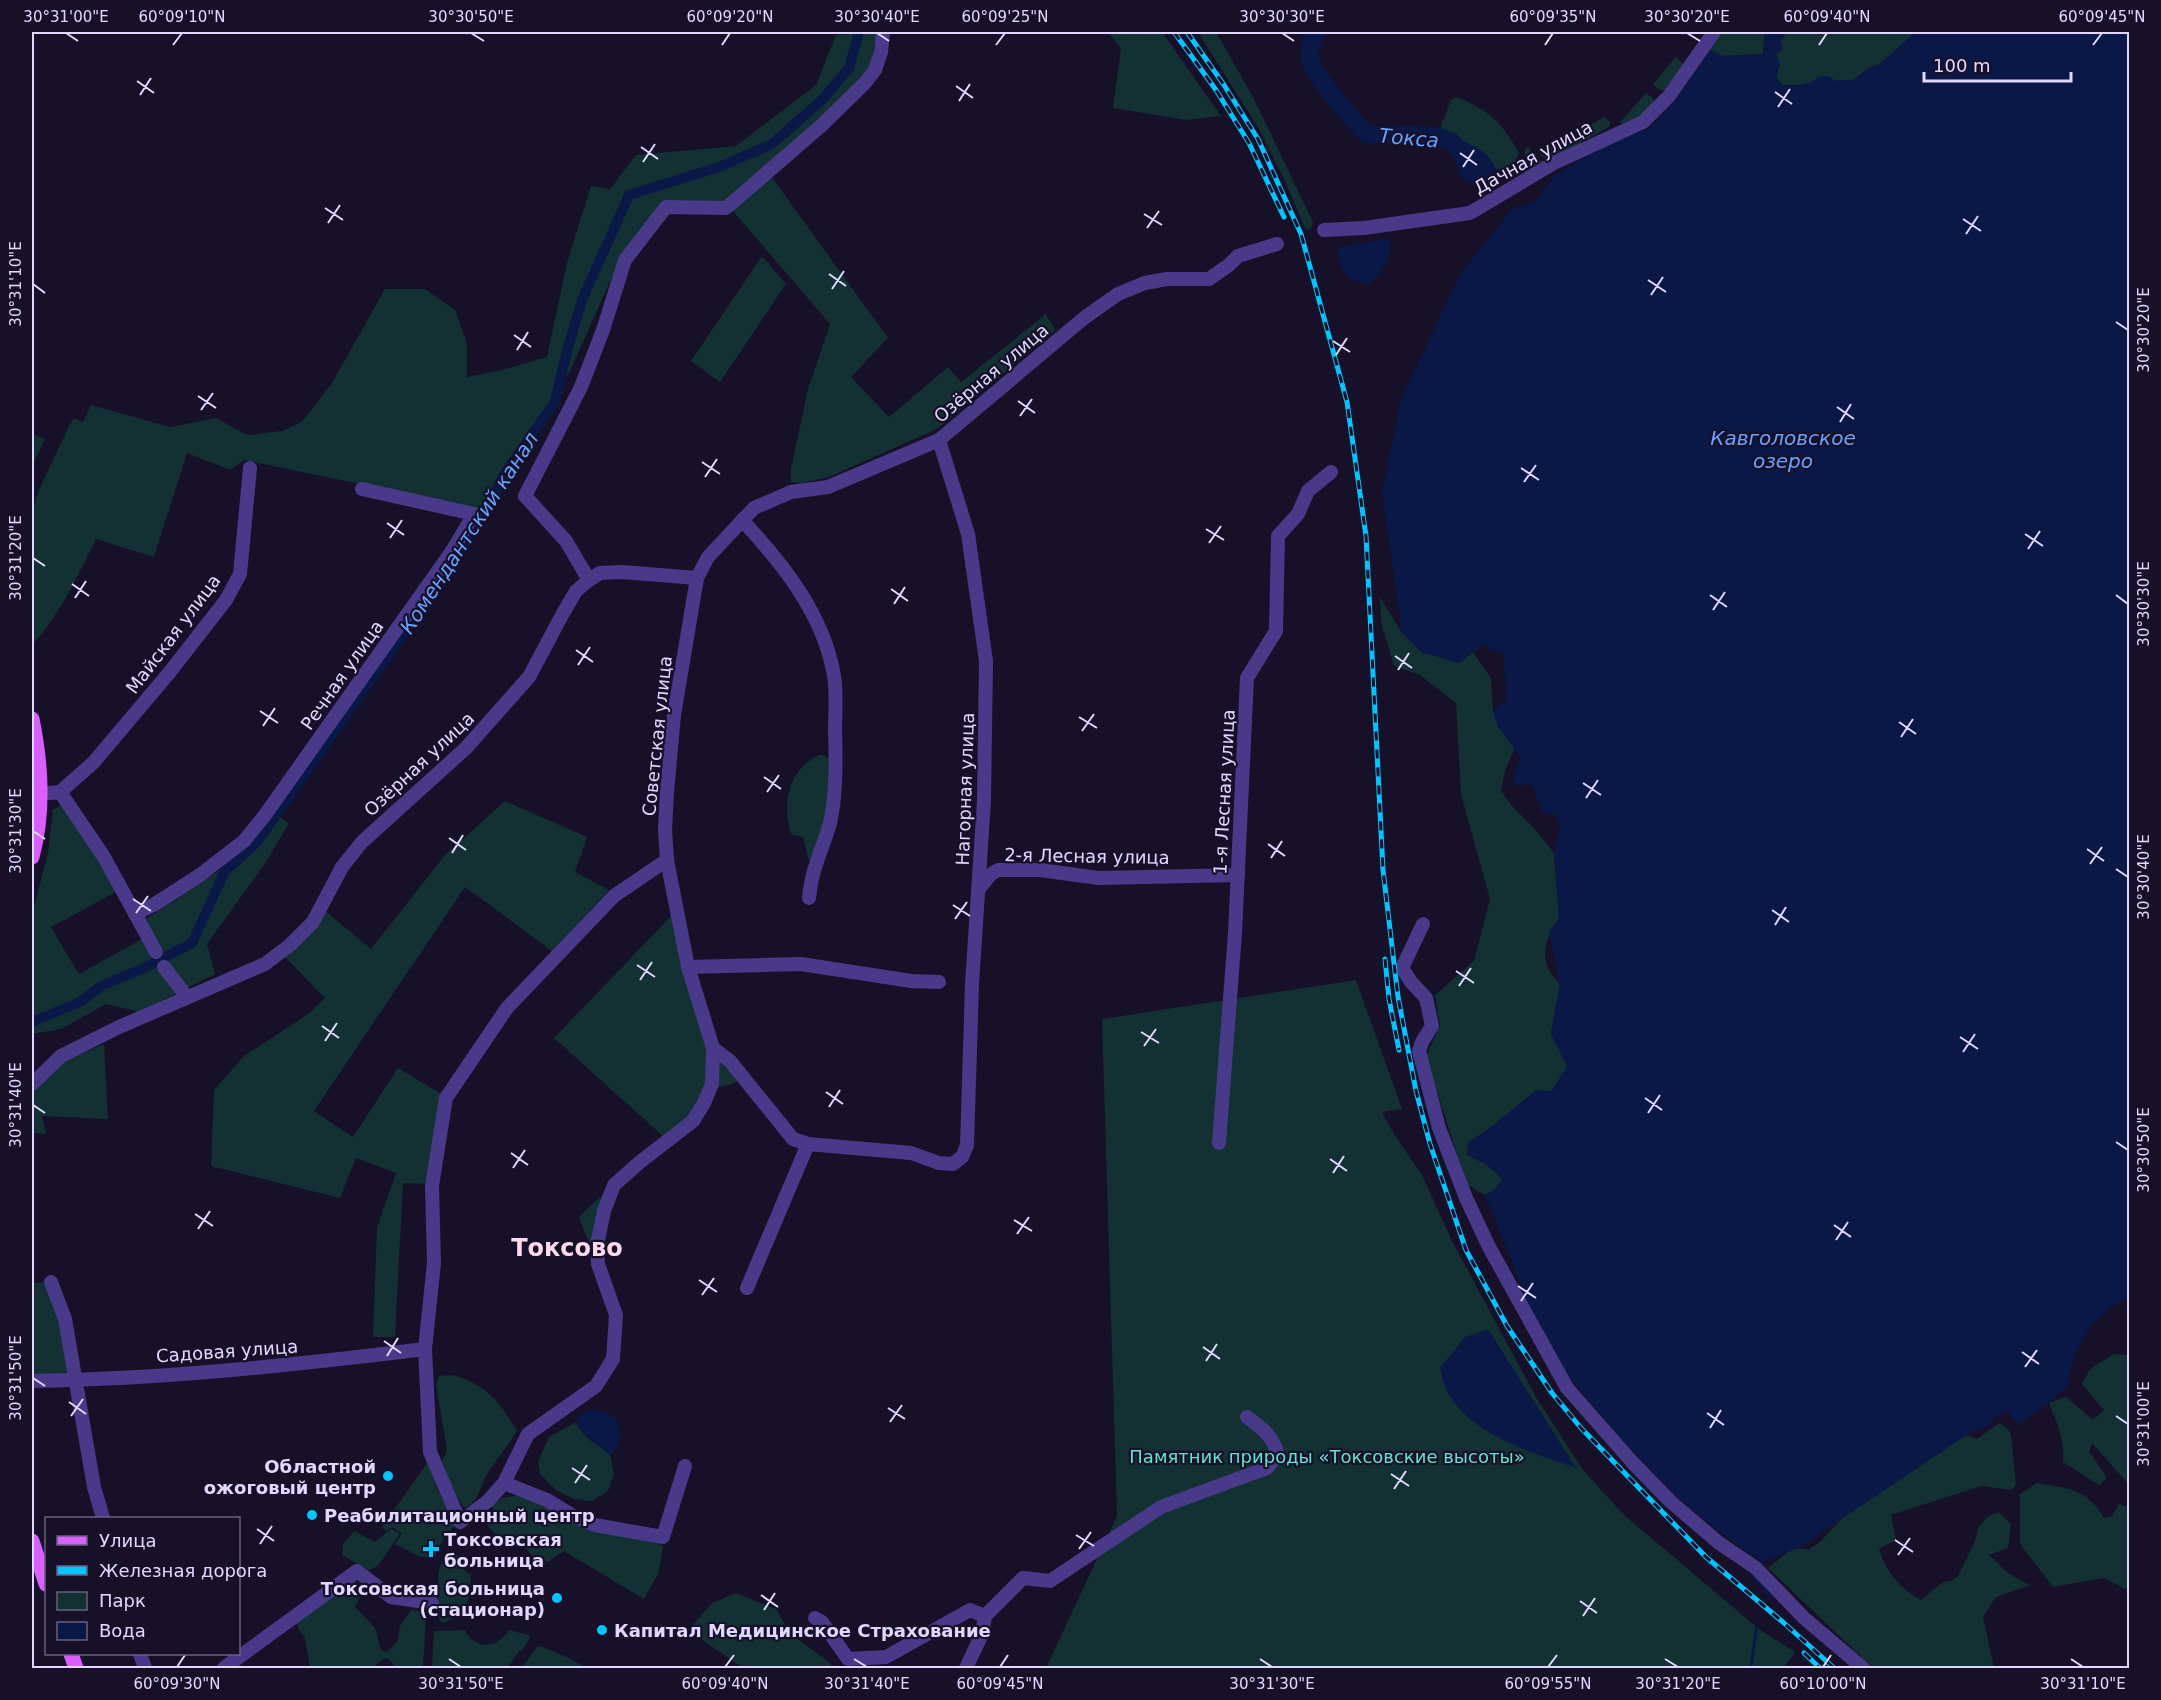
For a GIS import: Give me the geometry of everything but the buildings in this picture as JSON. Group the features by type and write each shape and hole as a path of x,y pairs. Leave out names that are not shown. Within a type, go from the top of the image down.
{"main road":[{"path":"32,719 38,763 39,794 35,813 32,857"},
{"path":"32,1541 45,1581"}],"street":[{"path":"697,578 622,572 600,573 589,580 566,541 525,496 581,387 603,330 625,260 652,224 666,207 726,208 822,125 864,84 875,70 881,52 883,32"},
{"name":"Дачная улица","path":"1324,230 1364,228 1470,213 1552,164 1643,122 1669,96 1714,32"},
{"name":"Озёрная улица","path":"697,578 708,557 754,508 791,492 828,487 939,440 1084,318 1118,294 1145,283 1167,279 1209,279 1238,256 1277,244"},
{"name":"Нагорная улица","path":"808,1144 911,1154 939,1163 953,1164 962,1157 967,1145 972,984 984,801 986,661 968,534 939,440"},
{"name":"Майская улица","path":"60,792 93,763 169,673 226,600 240,574 250,468"},
{"name":"1-я Лесная улица","path":"1219,1143 1238,875 1247,678 1276,632 1278,536 1298,514 1308,491 1331,472"},
{"name":"Речная улица","path":"135,914 200,875 244,841 265,815 452,551 474,514 362,489"},
{"path":"742,520 772,552 814,615 831,660 834,676 837,700 836,755 830,822 813,870 809,898"},
{"name":"Советская улица","path":"425,1350 430,1452 460,1522 488,1501 504,1482 528,1434 596,1386 613,1359 616,1315 598,1264 597,1245 604,1211 614,1185 693,1121 712,1084 713,1048 688,967 667,860 666,792 674,715 697,578"},
{"name":"Озёрная улица","path":"32,1084 61,1056 119,1027 265,964 290,945 314,922 342,867 363,842 466,748 529,677 576,591 589,580"},
{"path":"39,794 60,792 104,857 156,952"},
{"path":"425,1350 434,1263 432,1186 446,1098 507,1008 614,896 667,860"},
{"name":"2-я Лесная улица","path":"979,889 984,880 998,870 1040,870 1098,878 1238,875"},
{"path":"1423,924 1402,968 1426,998 1432,1026 1419,1051 1439,1128 1466,1197 1489,1247 1567,1388 1671,1502 1719,1543 1756,1568 1804,1618 1863,1668"},
{"path":"688,967 801,964 911,981 939,982"},
{"path":"164,967 187,997"},
{"path":"713,1048 730,1061 793,1138 808,1144 747,1288"},
{"path":"51,1282 65,1319 93,1487 103,1517"},
{"name":"Садовая улица","path":"32,1381 272,1367 425,1350"},
{"path":"966,1668 982,1634 985,1616 1023,1578 1050,1581 1161,1508 1267,1468 1278,1455 1275,1444 1264,1429 1247,1417"},
{"path":"504,1482 547,1500 573,1516 595,1525 663,1537 685,1466"},
{"path":"224,1668 357,1571 391,1597 432,1603"},
{"path":"815,1618 822,1622 848,1659 886,1657 970,1610 985,1616"}],"green space":[{"path":"1108,32 1162,32 1221,116 1186,120 1113,108 1121,48"},
{"path":"1198,32 1216,32 1253,97 1313,222 1311,229 1306,230 1259,129"},
{"path":"1722,32 1765,32 1763,54 1723,56 1710,50"},
{"path":"1784,32 1907,32 1913,35 1878,65 1869,68 1853,80 1783,85 1776,77 1780,64 1776,55 1783,48 1780,41 1785,35"},
{"path":"876,33 871,67 818,122 726,203 663,203 621,257 571,369 490,511 244,460 230,470 187,453 154,557 96,539 61,606 34,643 32,639 32,510 41,485 70,424 74,418 83,422 91,405 170,427 216,418 247,435 282,431 302,422 332,383 385,289 425,289 455,310 467,343 467,377 547,357 567,263 591,186 610,189 636,155 736,146 816,85 836,35"},
{"path":"1675,57 1682,62 1683,67 1665,90 1660,90 1653,85"},
{"path":"1646,93 1653,98 1654,102 1639,118 1624,125 1620,122"},
{"path":"1457,97 1494,118 1519,153 1515,161 1506,168 1496,169 1488,156 1480,149 1458,138 1452,142 1438,136 1451,100"},
{"path":"1604,117 1610,122 1610,126 1549,161 1539,155"},
{"path":"1528,147 1542,162 1525,172 1525,149"},
{"path":"771,176 888,338 851,377 889,417 948,367 961,382 1046,314 1055,330 937,429 829,477 803,483 791,482 791,469 808,389 830,324 732,210"},
{"path":"762,256 786,284 720,382 691,361"},
{"path":"32,434 45,439 32,467"},
{"path":"1380,597 1402,633 1421,652 1459,663 1473,652 1491,678 1493,712 1498,726 1515,748 1505,770 1501,791 1554,853 1559,918 1549,935 1545,952 1548,968 1560,984 1551,1034 1568,1066 1552,1091 1469,1142 1467,1155 1486,1164 1503,1179 1495,1190 1485,1195 1466,1184 1426,1056 1440,1026 1435,995 1474,961 1490,899 1461,794 1456,703 1420,675 1394,666 1381,623"},
{"path":"821,754 829,759 827,821 818,846 809,861 803,837 791,834 788,822 788,799 790,788 801,768"},
{"path":"505,801 587,837 575,872 609,890 552,951 465,887 314,1111 353,1137 398,1068 443,1095 427,1184 403,1183 395,1337 373,1337 377,1227 396,1173 356,1158 340,1198 211,1166 214,1090 244,1056 311,1012 325,998 282,954 323,909 371,949 445,855"},
{"path":"62,805 99,860 116,892 51,927 79,974 142,939 146,919 259,844 277,816 289,823 266,862 207,944 215,974 140,1012 106,1004 61,1029 32,1034 32,914 48,853 53,810"},
{"path":"673,914 692,1002 740,1079 732,1084 714,1088 690,1118 664,1137 554,1038"},
{"name":"Памятник природы «Токсовские высоты»","path":"1356,980 1402,1109 1382,1112 1422,1175 1453,1243 1536,1397 1583,1470 1624,1515 1759,1629 1795,1652 1784,1668 1046,1668 1117,1516 1102,1019"},
{"path":"104,1044 108,1119 42,1116 46,1134 32,1133 32,1092 66,1060"},
{"path":"600,1197 603,1201 594,1242 589,1243 579,1217"},
{"path":"57,1282 69,1315 79,1374 32,1374 32,1283"},
{"path":"2114,1354 2129,1355 2129,1485 2092,1443 2089,1451 2107,1478 2099,1485 2063,1462 2062,1439 2049,1403 2066,1397 2093,1420 2104,1410 2082,1384 2090,1369"},
{"path":"452,1375 483,1389 498,1403 517,1431 487,1474 473,1503 464,1508 449,1485 442,1461 447,1450 436,1385 439,1376"},
{"path":"576,1422 586,1437 610,1455 614,1474 608,1491 592,1501 574,1499 556,1490 540,1474 538,1462 549,1437"},
{"path":"1999,1423 2009,1430 2011,1435 2016,1484 2012,1490 1981,1486 1891,1515 1896,1540 1879,1549 1895,1579 1921,1600 1943,1582 1951,1581 1958,1576 1975,1541 1978,1528 1988,1516 1999,1512 2011,1524 2008,1548 1989,1555 2009,1574 2030,1585 1996,1597 1983,1617 1994,1668 1873,1668 1768,1568 1793,1548 1809,1549 1820,1542 1841,1519 1949,1429 1977,1439"},
{"path":"428,1462 436,1486 455,1525 443,1540 433,1559 419,1556 395,1544 402,1533 392,1527 386,1531 382,1527"},
{"path":"2037,1483 2075,1491 2083,1495 2104,1518 2112,1516 2119,1504 2129,1507 2129,1591 2104,1578 2053,1587 2020,1544 2020,1494"},
{"path":"519,1495 631,1532 663,1546 659,1572 644,1599 564,1551 549,1561 538,1561 524,1547 493,1532 488,1526 494,1513 492,1506 502,1498"},
{"path":"391,1529 400,1533 378,1566 369,1570 342,1555 343,1544 354,1531 375,1542"},
{"path":"451,1553 460,1557 463,1569 471,1575 470,1592 463,1610 443,1623 439,1620 439,1572 445,1557"},
{"path":"356,1581 365,1588 355,1607 375,1628 381,1650 387,1652 397,1642 400,1626 411,1610 424,1611 426,1616 423,1668 396,1668 386,1658 376,1664 377,1668 310,1668 305,1638 296,1622 342,1587"},
{"path":"736,1593 776,1609 790,1633 830,1663 832,1668 743,1668 688,1630 712,1603"},
{"path":"465,1630 474,1641 486,1645 499,1641 509,1630 531,1636 507,1668 439,1668 432,1666 434,1631"},
{"path":"541,1646 587,1668 522,1668 537,1647"}],"water":[{"name":"Кавголовское озеро","path":"1765,32 1784,32 1785,35 1780,41 1783,48 1776,55 1780,64 1776,77 1783,85 1793,85 1806,84 1818,77 1828,76 1836,81 1853,80 1869,68 1878,65 1913,35 1907,32 2129,32 2129,1297 2110,1308 2090,1327 2074,1356 2067,1386 2046,1406 2017,1425 2009,1412 1994,1417 1991,1425 1971,1432 1800,1547 1763,1562 1715,1528 1671,1491 1611,1428 1560,1364 1536,1321 1485,1195 1495,1190 1503,1179 1486,1164 1467,1155 1469,1142 1536,1090 1552,1091 1567,1066 1551,1034 1560,984 1549,932 1559,918 1554,853 1561,825 1555,814 1542,813 1533,785 1512,785 1520,757 1498,726 1493,711 1506,700 1504,654 1490,650 1484,643 1459,663 1421,652 1402,633 1382,492 1401,400 1460,274 1514,207 1535,201 1555,176 1607,143 1649,129 1676,99 1710,50 1723,56 1763,54"},
{"path":"1438,136 1451,142 1458,138 1480,149 1488,156 1496,169 1479,185 1463,179 1452,152"},
{"path":"1389,240 1390,246 1388,258 1382,270 1369,284 1355,281 1345,274 1337,248"},
{"path":"1488,1329 1576,1468 1523,1449 1489,1433 1461,1410 1449,1395 1440,1368 1465,1337"},
{"path":"591,1409 605,1412 616,1419 619,1438 617,1447 610,1455 586,1437 576,1422 580,1415"}],"waterway":[{"name":"Комендантский канал","path":"32,1022 80,1002 101,986 144,968 192,943 225,871 257,842 463,549 507,470 555,402 582,300 629,195 719,167 772,144 823,99 849,68 859,32"},
{"name":"Токса","path":"1317,32 1310,52 1313,66 1335,98 1367,134 1438,136 1452,142 1486,179"},
{"path":"1749,1570 1770,1597"},
{"path":"1751,1666 1757,1625"}],"railway":[{"path":"1174,32 1216,90 1249,143 1284,217"},
{"path":"1187,32 1258,139 1301,234 1347,402 1366,536 1383,870 1398,997 1416,1091 1430,1144 1466,1250 1507,1326 1552,1393 1581,1428 1706,1557 1834,1668"},
{"path":"1385,959 1389,999 1399,1050"},
{"path":"1804,1653 1820,1668"}],"place":[{"name":"Областной ожоговый центр","path":"388,1476"},
{"name":"Реабилитационный центр","path":"312,1515"},
{"name":"Токсовская больница","path":"431,1549"},
{"name":"Токсовская больница (стационар)","path":"557,1598"},
{"name":"Капитал Медицинское Страхование","path":"602,1630"}],"district":[{"name":"Токсово","path":"567,1248"}]}
